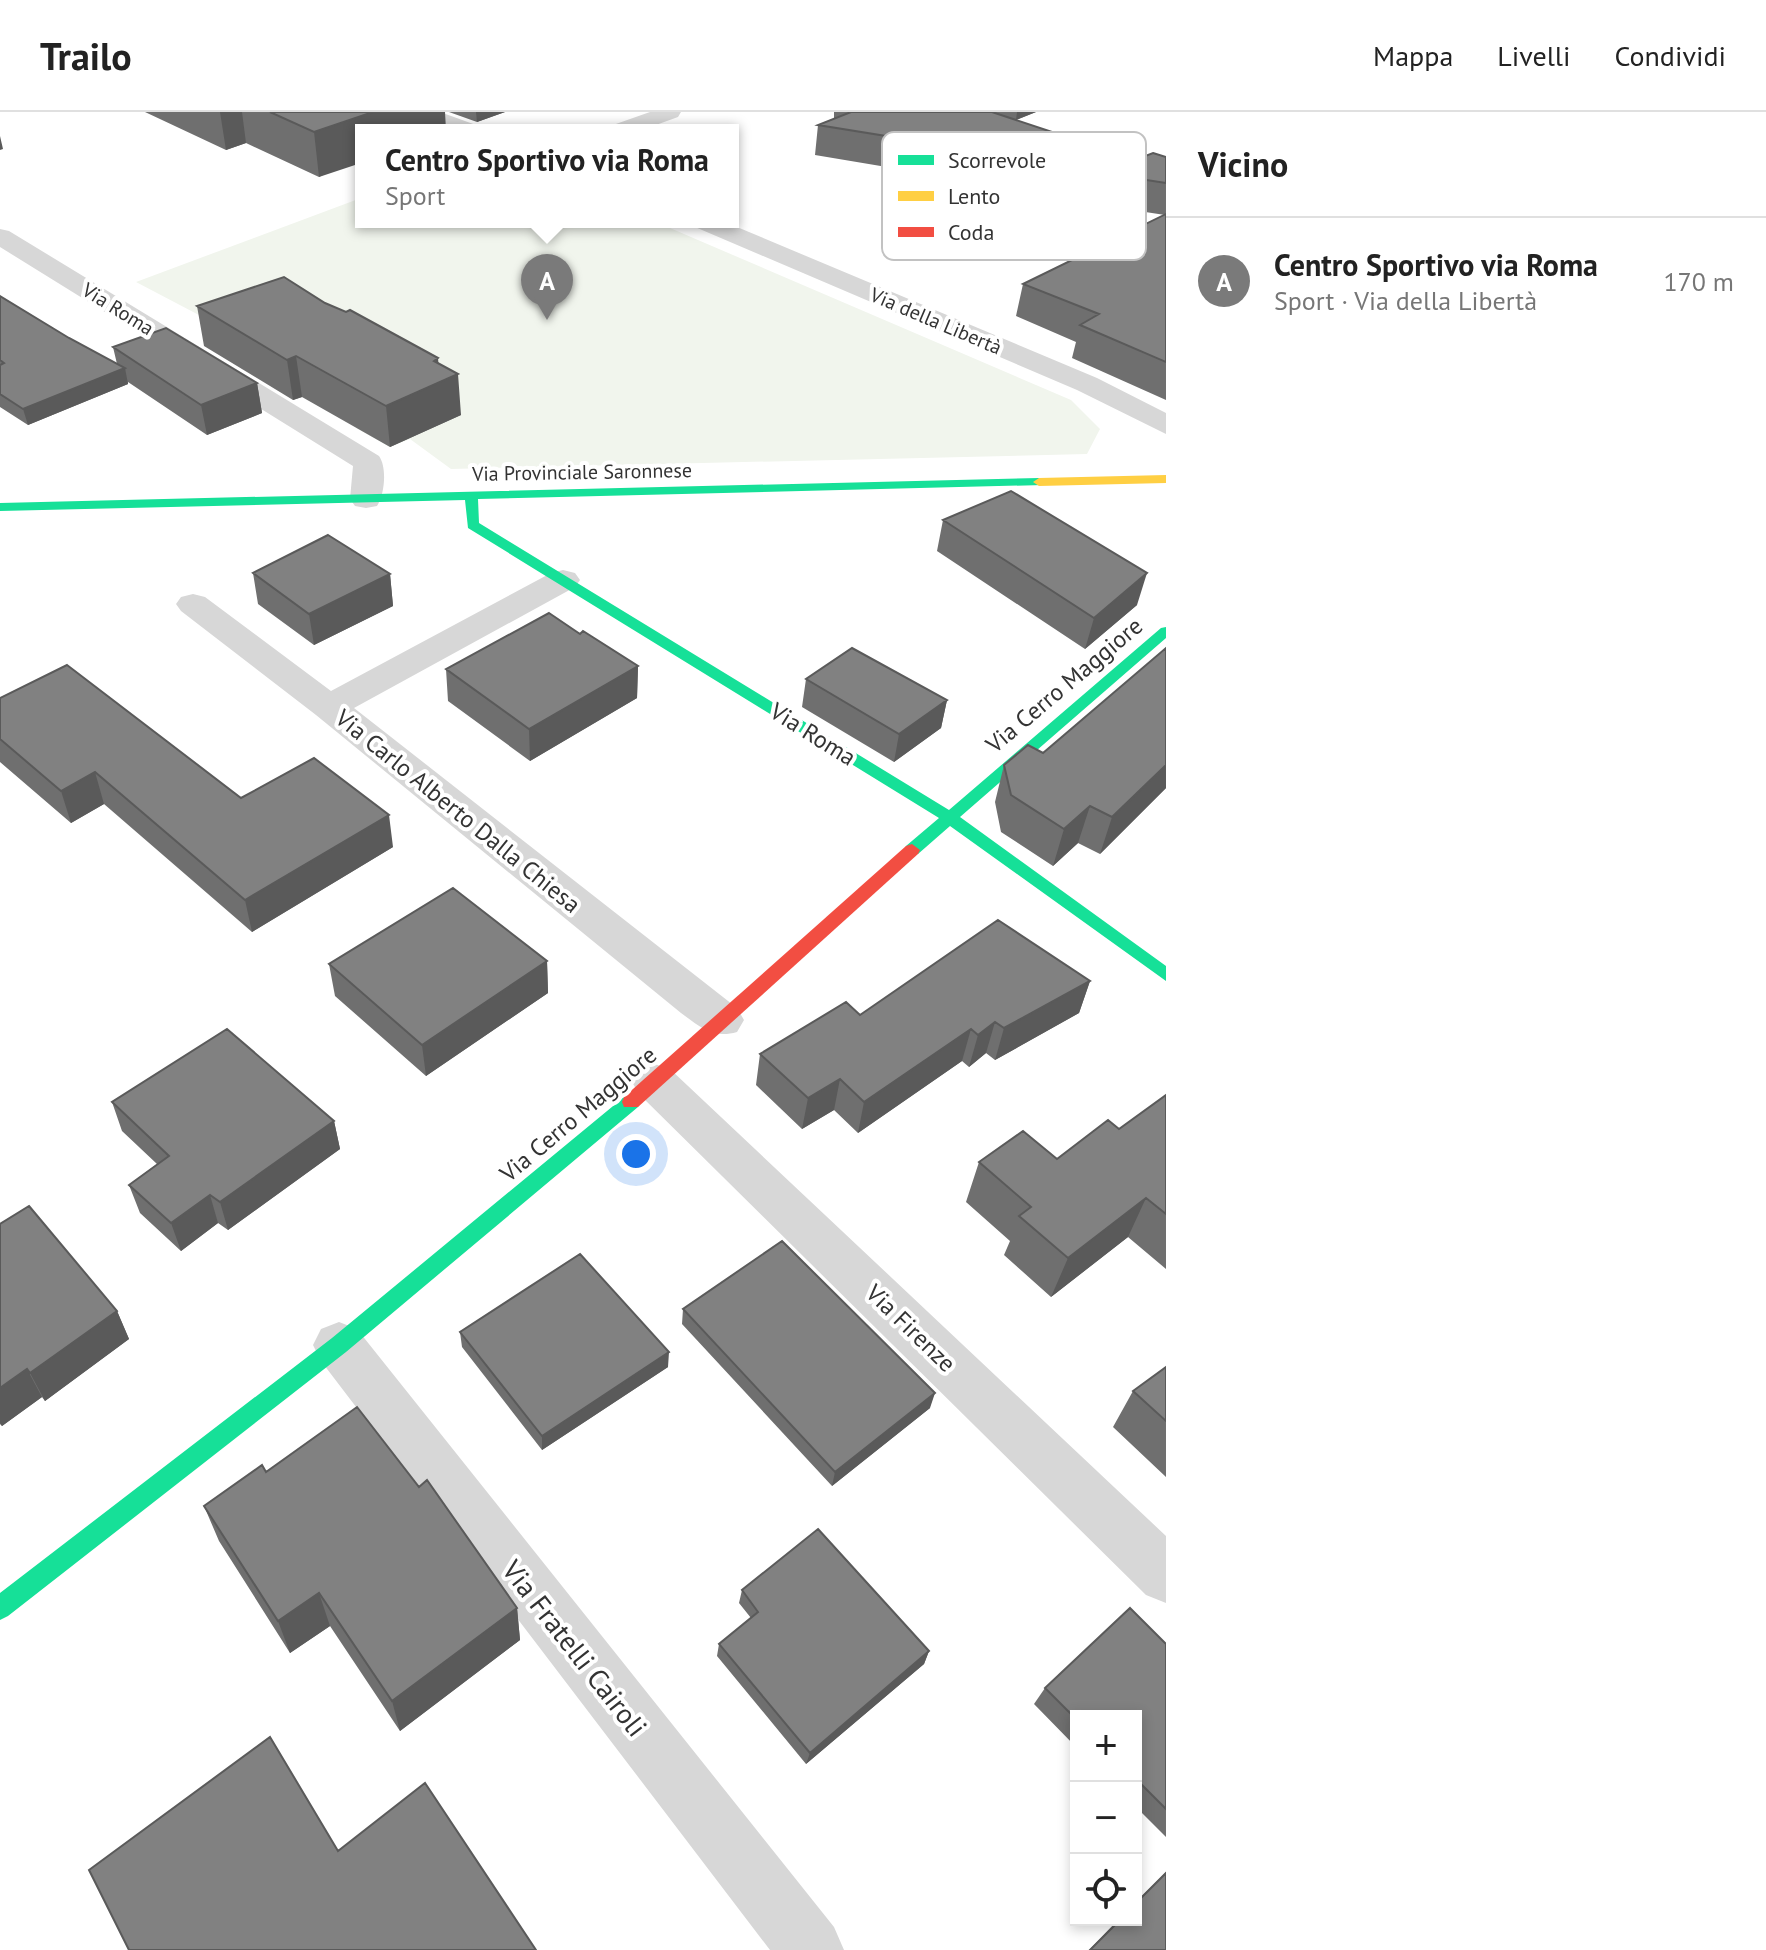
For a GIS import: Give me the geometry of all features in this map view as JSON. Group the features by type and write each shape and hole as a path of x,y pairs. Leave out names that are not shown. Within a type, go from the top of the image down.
{"street":[{"path":"420,112 452,124"},
{"path":"637,124 670,112"},
{"path":"959,112 1019,132"},
{"path":"1146,163 1166,153"},
{"path":"1146,175 1166,181"},
{"name":"Via della Libertà","path":"718,228 1087,384 1166,425"},
{"name":"Via Roma","path":"0,236 368,462 366,499"},
{"name":"Via Provinciale Saronnese","path":"0,507 1166,479"},
{"name":"Via Roma","path":"471,496 473,525 950,818 1166,975"},
{"name":"Via Carlo Alberto Dalla Chiesa","path":"563,580 329,707 722,1020"},
{"path":"193,604 329,707"},
{"name":"Via Cerro Maggiore","path":"0,1608 339,1345 655,1082 991,779 1166,631"},
{"name":"Via Firenze","path":"655,1082 1166,1575"},
{"name":"Via Fratelli Cairoli","path":"339,1345 811,1950"}],"shaded area":[{"path":"355,200 355,228 670,228 1071,400 1100,429 1087,454 451,469 410,439 390,447 356,428 374,420 237,335 136,282"}],"building":[{"path":"270,112 373,112 314,132"},
{"path":"851,112 992,112 1052,132 882,132 882,135 818,125"},
{"path":"1153,153 1166,157 1166,183 1146,180 1146,156"},
{"path":"1166,214 1166,362 1080,325 1099,314 1023,284 1072,260 1146,260 1146,224"},
{"path":"284,277 325,303 346,312 350,310 438,358 434,361 458,374 386,406 296,356 287,360 197,306"},
{"path":"0,296 125,368 23,409 0,394 0,365 4,363 0,360"},
{"path":"166,328 257,383 201,405 113,347"},
{"path":"1011,491 1147,573 1094,618 943,520"},
{"path":"328,535 390,574 309,614 253,573"},
{"path":"549,613 638,666 529,729 446,669"},
{"path":"852,648 947,700 899,734 806,679"},
{"path":"1166,648 1166,765 1112,817 1090,806 1064,829 1011,795 1004,765 1028,745 1043,753"},
{"path":"67,665 241,798 314,758 389,815 245,900 95,772 61,791 0,739 0,698"},
{"path":"453,888 547,961 422,1045 329,964"},
{"path":"998,920 1090,981 1004,1028 995,1022 978,1035 971,1029 864,1102 840,1079 808,1098 760,1054 846,1002 860,1015"},
{"path":"227,1029 334,1121 220,1202 210,1195 171,1223 129,1185 169,1156 112,1102"},
{"path":"1166,1095 1166,1214 1146,1198 1068,1258 1019,1216 1031,1207 979,1162 1023,1131 1057,1159 1108,1120 1119,1129"},
{"path":"29,1206 117,1311 30,1373 27,1369 0,1388 0,1224"},
{"path":"782,1241 935,1393 835,1472 683,1309"},
{"path":"580,1254 669,1352 542,1436 460,1332"},
{"path":"1166,1367 1166,1421 1133,1391"},
{"path":"357,1407 419,1487 427,1480 517,1608 392,1701 319,1593 278,1621 204,1506 262,1465 266,1472"},
{"path":"818,1529 929,1651 810,1753 719,1644 758,1612 742,1590"},
{"path":"1130,1608 1166,1644 1166,1809 1142,1785 1142,1710 1070,1710 1070,1713 1045,1688"},
{"path":"270,1737 338,1851 425,1783 536,1950 129,1950 89,1870"},
{"path":"1166,1873 1166,1950 1090,1950 1114,1926 1142,1926 1142,1897"}],"traffic: fast":[{"path":"0,507 1039,482"},
{"path":"471,496 473,525 950,818 1166,975"},
{"path":"912,850 1166,631"},
{"path":"0,1608 339,1345 631,1102"}],"traffic: slow":[{"path":"1039,482 1166,479"}],"traffic: jam":[{"path":"631,1102 912,850"}],"place":[{"name":"Centro Sportivo via Roma","path":"547,320"}]}
